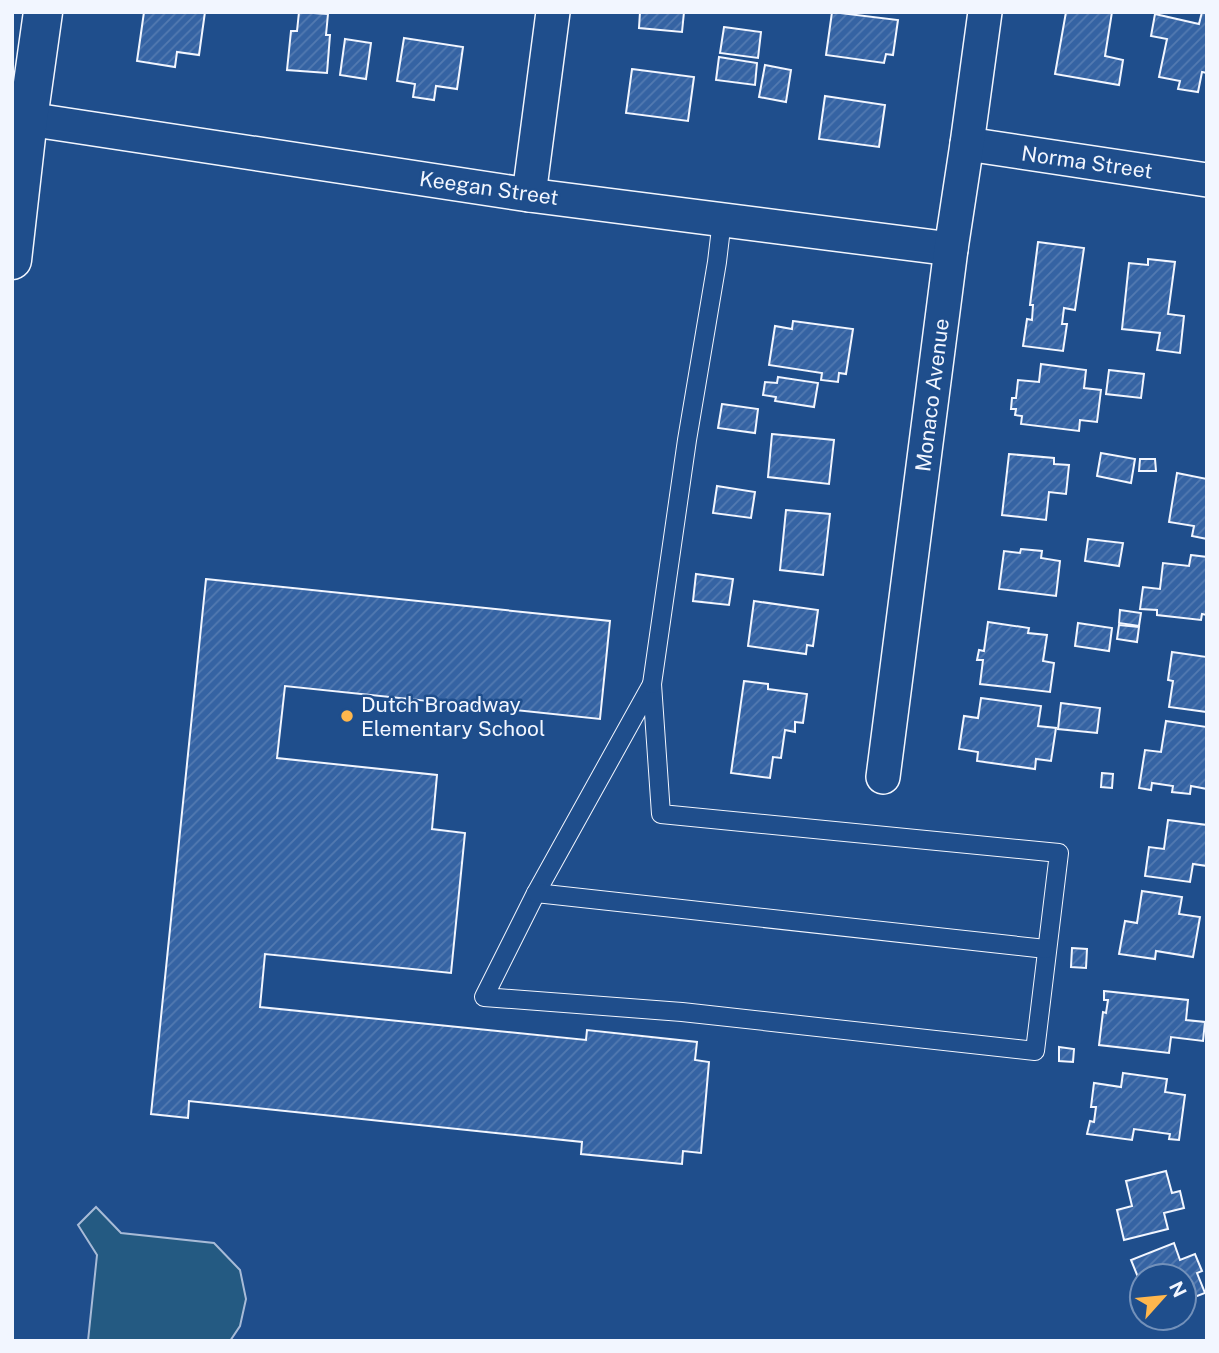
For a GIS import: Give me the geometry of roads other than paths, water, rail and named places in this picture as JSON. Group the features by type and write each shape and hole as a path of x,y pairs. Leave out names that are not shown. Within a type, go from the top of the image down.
{"main road":[{"path":"12,260 43,12"}],"street":[{"path":"529,195 553,12"},
{"name":"Monaco Avenue","path":"883,777 951,250 985,12"},
{"name":"Keegan Street","path":"28,118 529,195 951,250"},
{"name":"Norma Street","path":"967,145 1207,180"}],"lane":[{"path":"653,684 576,818 484,997 682,1012 1035,1051 1059,853 661,814 653,684 687,439 722,220"},
{"path":"536,893 1046,949"}],"place":[{"name":"Dutch Broadway Elementary School","path":"347,716"}]}
